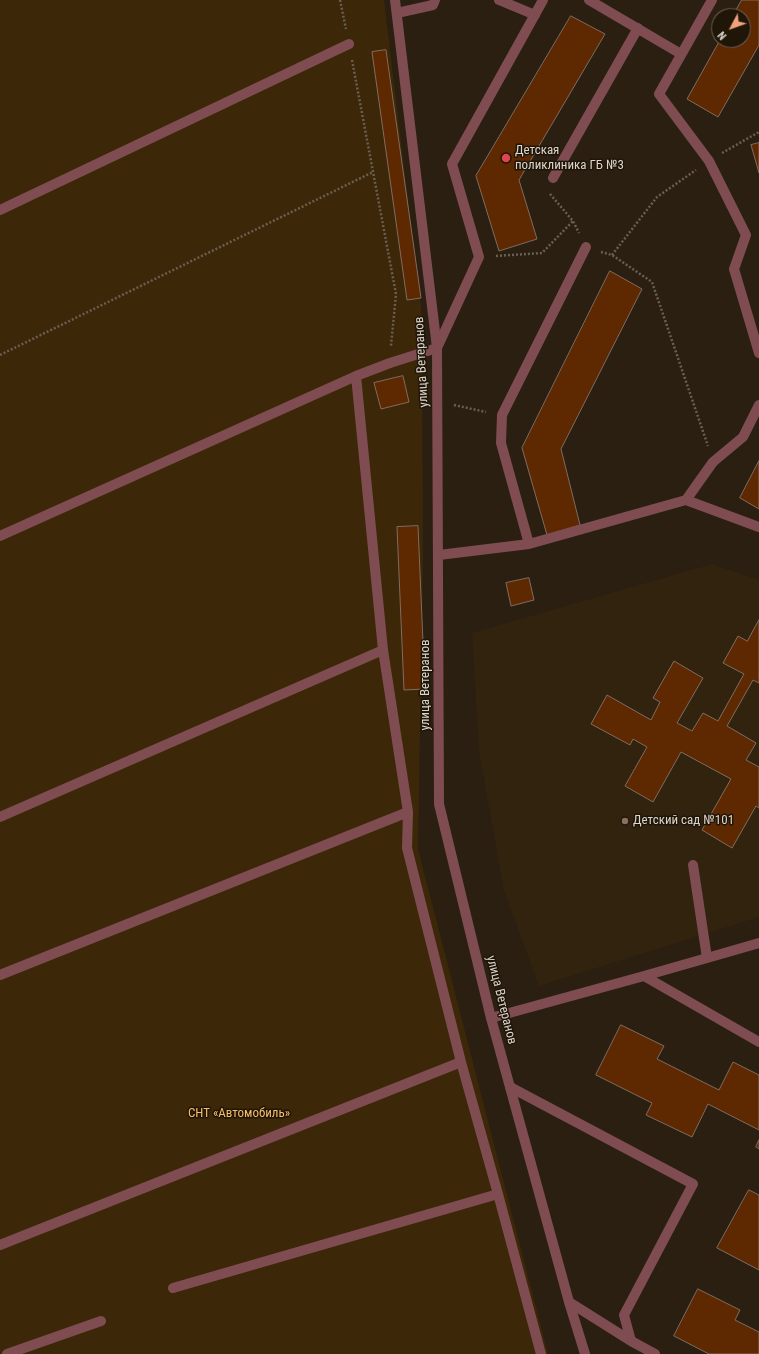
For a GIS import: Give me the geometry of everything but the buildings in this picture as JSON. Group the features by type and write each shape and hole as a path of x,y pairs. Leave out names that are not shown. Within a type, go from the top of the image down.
{"street":[{"name":"улица Ветеранов","path":"395,0 437,348 439,804 491,1018 569,1302 585,1354"},
{"path":"397,14 433,5 435,0"},
{"path":"499,0 535,15"},
{"path":"0,536 356,376 437,348 479,257 452,164 543,0"},
{"path":"589,0 681,54"},
{"path":"712,0 659,94 709,161 746,236 734,269 759,353"},
{"path":"553,178 638,28"},
{"path":"0,210 348,44"},
{"path":"530,544 501,443 502,415 586,246"},
{"path":"356,376 383,650 408,812 407,848 461,1062 541,1354"},
{"path":"686,500 713,462 743,437 759,405"},
{"path":"439,555 530,544 686,500 759,527"},
{"path":"0,817 383,650"},
{"path":"0,975 408,812"},
{"path":"693,865 707,958"},
{"path":"491,1018 759,943"},
{"path":"644,976 759,1042"},
{"path":"0,1245 461,1062"},
{"path":"510,1087 693,1184 624,1315 631,1341"},
{"path":"173,1288 498,1194"},
{"path":"569,1302 631,1341 655,1354"},
{"path":"7,1354 101,1321"}],"path":[{"path":"340,0 396,294 390,363"},
{"path":"612,255 657,198 709,161 759,132"},
{"path":"0,355 373,172"},
{"path":"553,178 548,192 573,221 586,246 612,255 652,282 713,462"},
{"path":"479,257 542,253 573,221"},
{"path":"438,401 502,415"}],"shaded area":[{"name":"Детский сад №101","path":"712,564 759,580 759,917 539,986 504,891 479,751 472,633"}],"green space":[{"name":"СНТ «Автомобиль»","path":"0,0 384,0 422,316 423,557 418,849 548,1354 0,1354"}],"place":[{"name":"Детская поликлиника ГБ №3","path":"506,158"},
{"name":"Детский сад №101","path":"625,821"}]}
